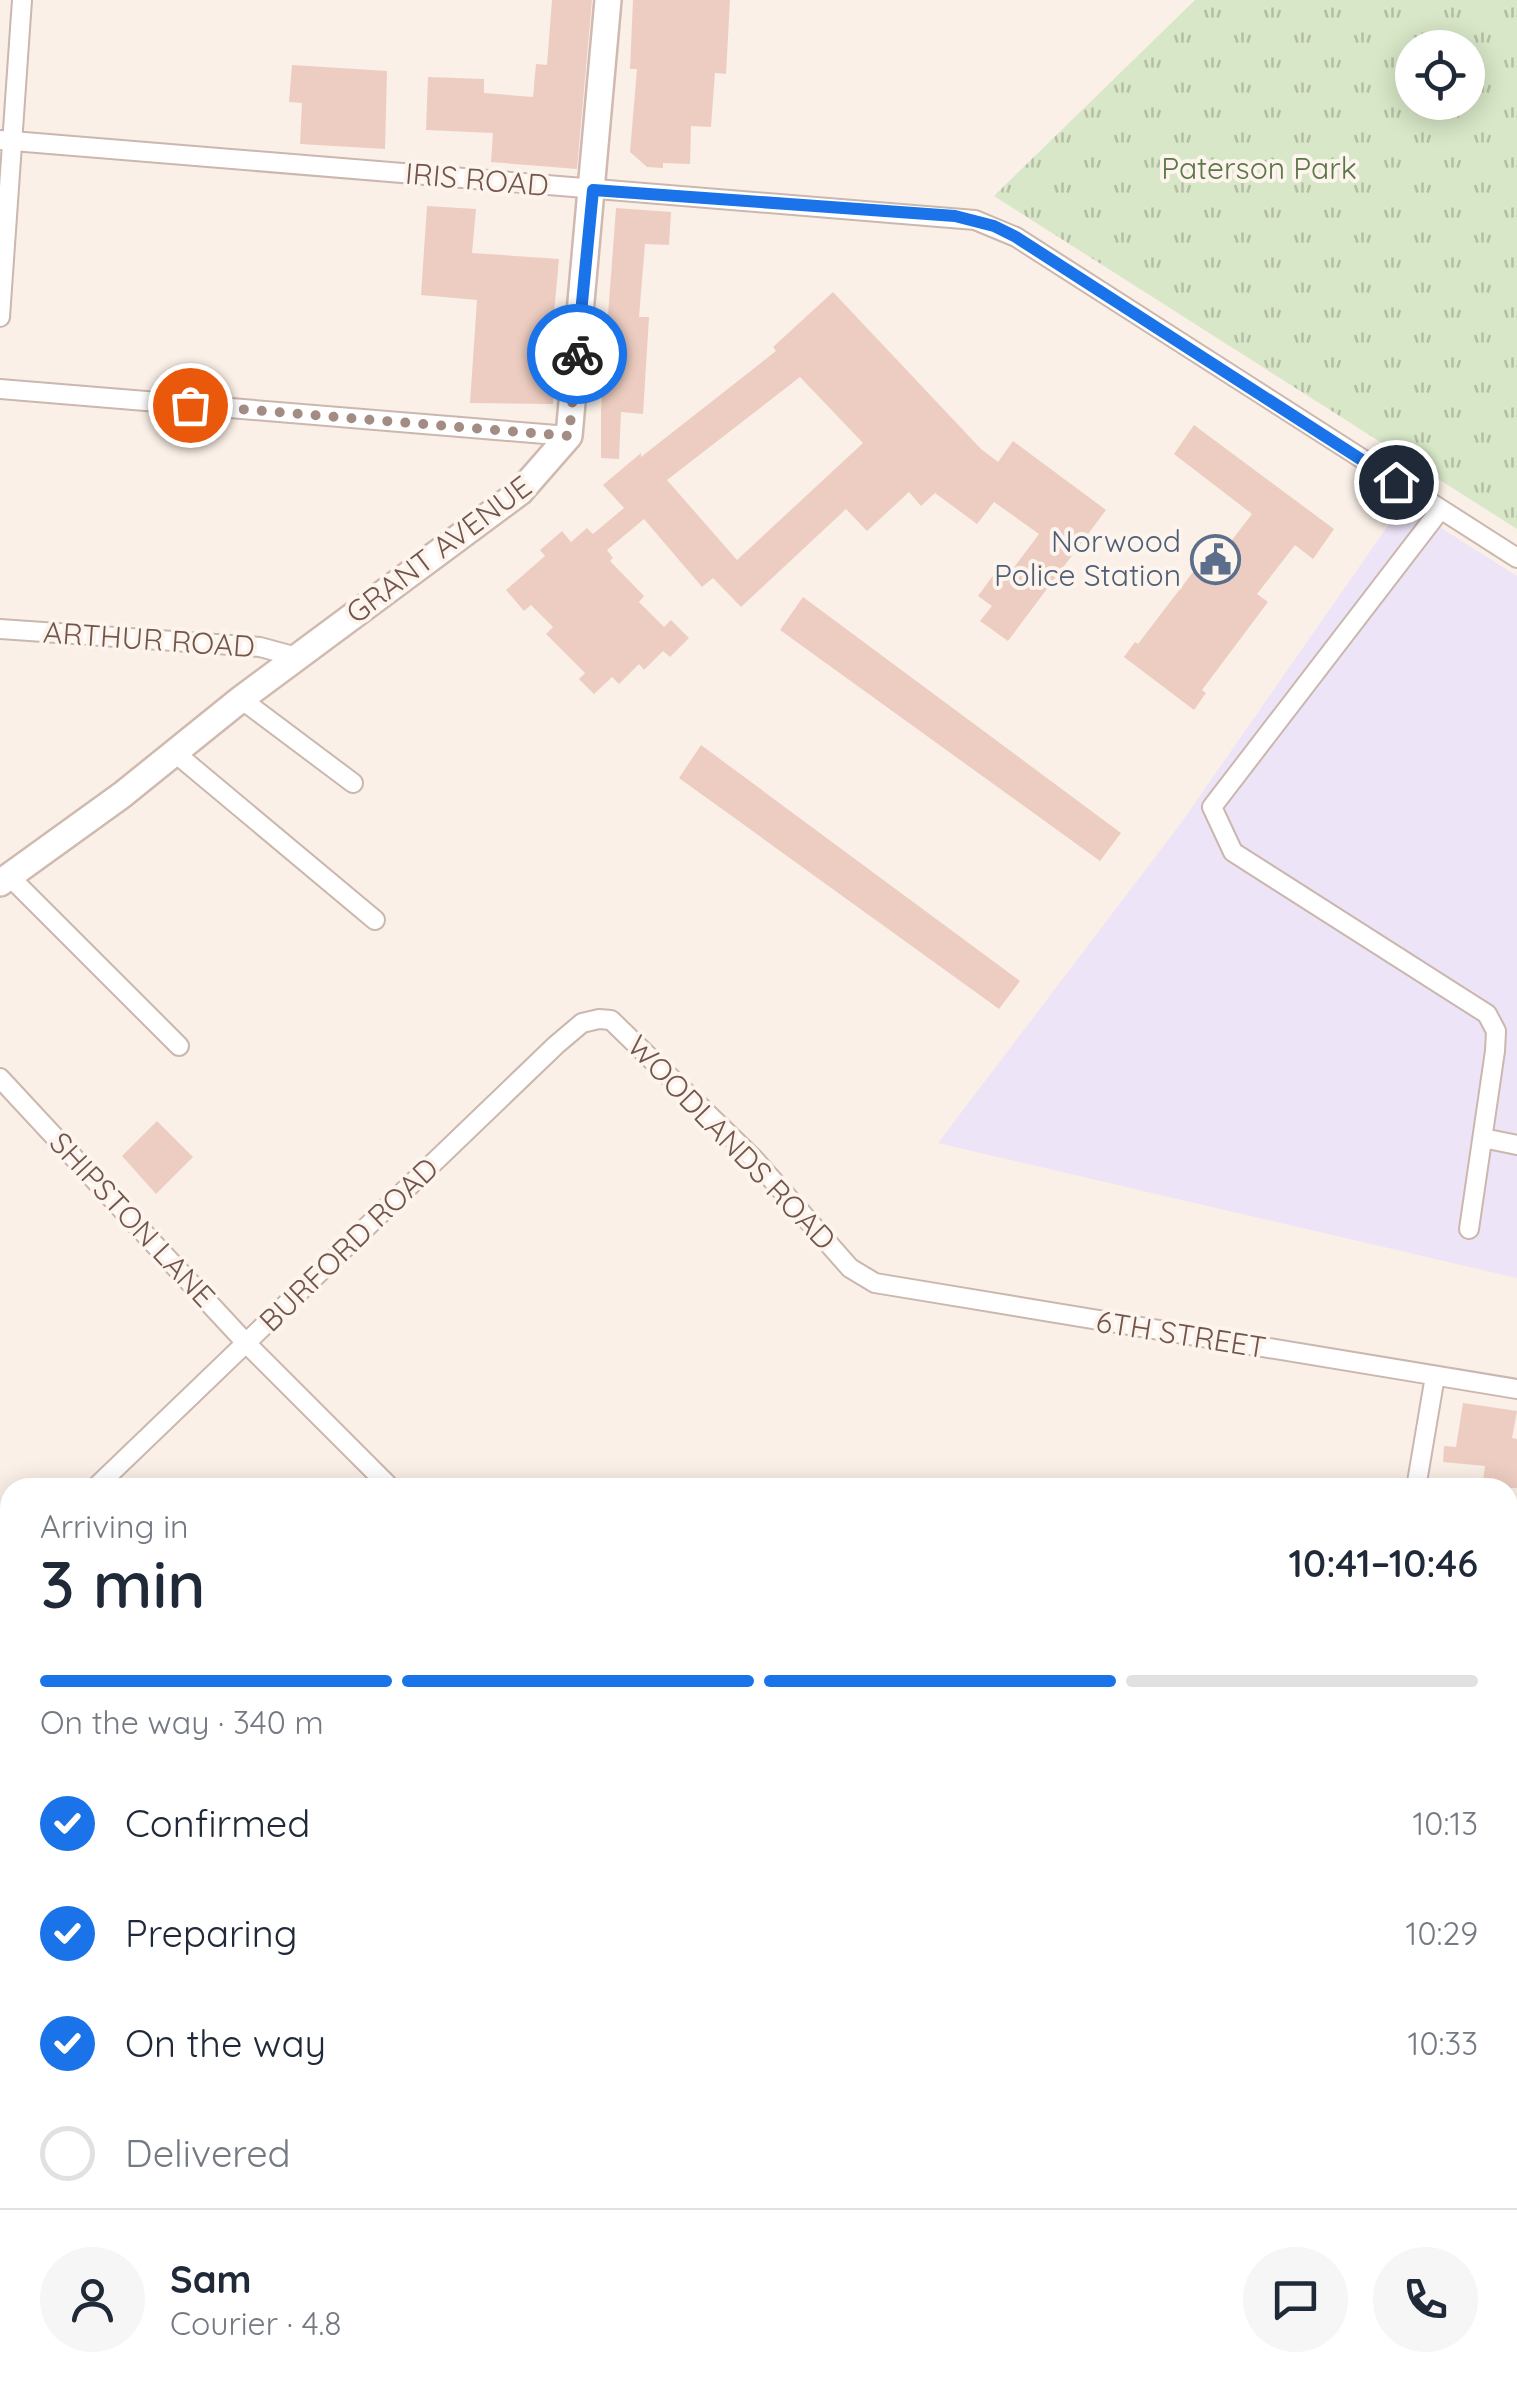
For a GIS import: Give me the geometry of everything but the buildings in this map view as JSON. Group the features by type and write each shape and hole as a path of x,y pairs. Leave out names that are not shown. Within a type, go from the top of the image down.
{"street":[{"path":"0,317 6,141 22,0"},
{"path":"0,389 569,436 608,0"},
{"name":"IRIS ROAD","path":"6,141 955,216 994,226 1517,558"},
{"name":"GRANT AVENUE","path":"4,880 520,492 569,436"},
{"path":"1440,510 1212,807 1233,852 1487,1014 1496,1030 1496,1052 1469,1229"},
{"name":"ARTHUR ROAD","path":"0,629 260,647 297,657"},
{"path":"241,699 354,782"},
{"path":"174,752 375,920"},
{"path":"4,880 179,1046"},
{"name":"WOODLANDS ROAD","path":"611,1020 754,1158 850,1268"},
{"name":"BURFORD ROAD","path":"106,1478 573,1029 589,1021 611,1020"},
{"name":"SHIPSTON LANE","path":"0,1078 248,1344 381,1478"},
{"path":"1483,1138 1517,1144"},
{"name":"6TH STREET","path":"850,1268 875,1283 903,1290 1517,1389"},
{"path":"1418,1478 1434,1376"}],"shaded area":[{"path":"1403,504 1517,576 1517,1278 938,1143 1181,823"}],"green space":[{"name":"Paterson Park","path":"1195,0 1517,0 1517,529 994,196"}],"way so far":[{"path":"190,405 569,436 577,354"}],"place":[{"name":"Norwood Police Station","path":"1216,559"}],"route":[{"path":"577,354 593,190 955,216 994,226 1016,237 1396,482"}]}
